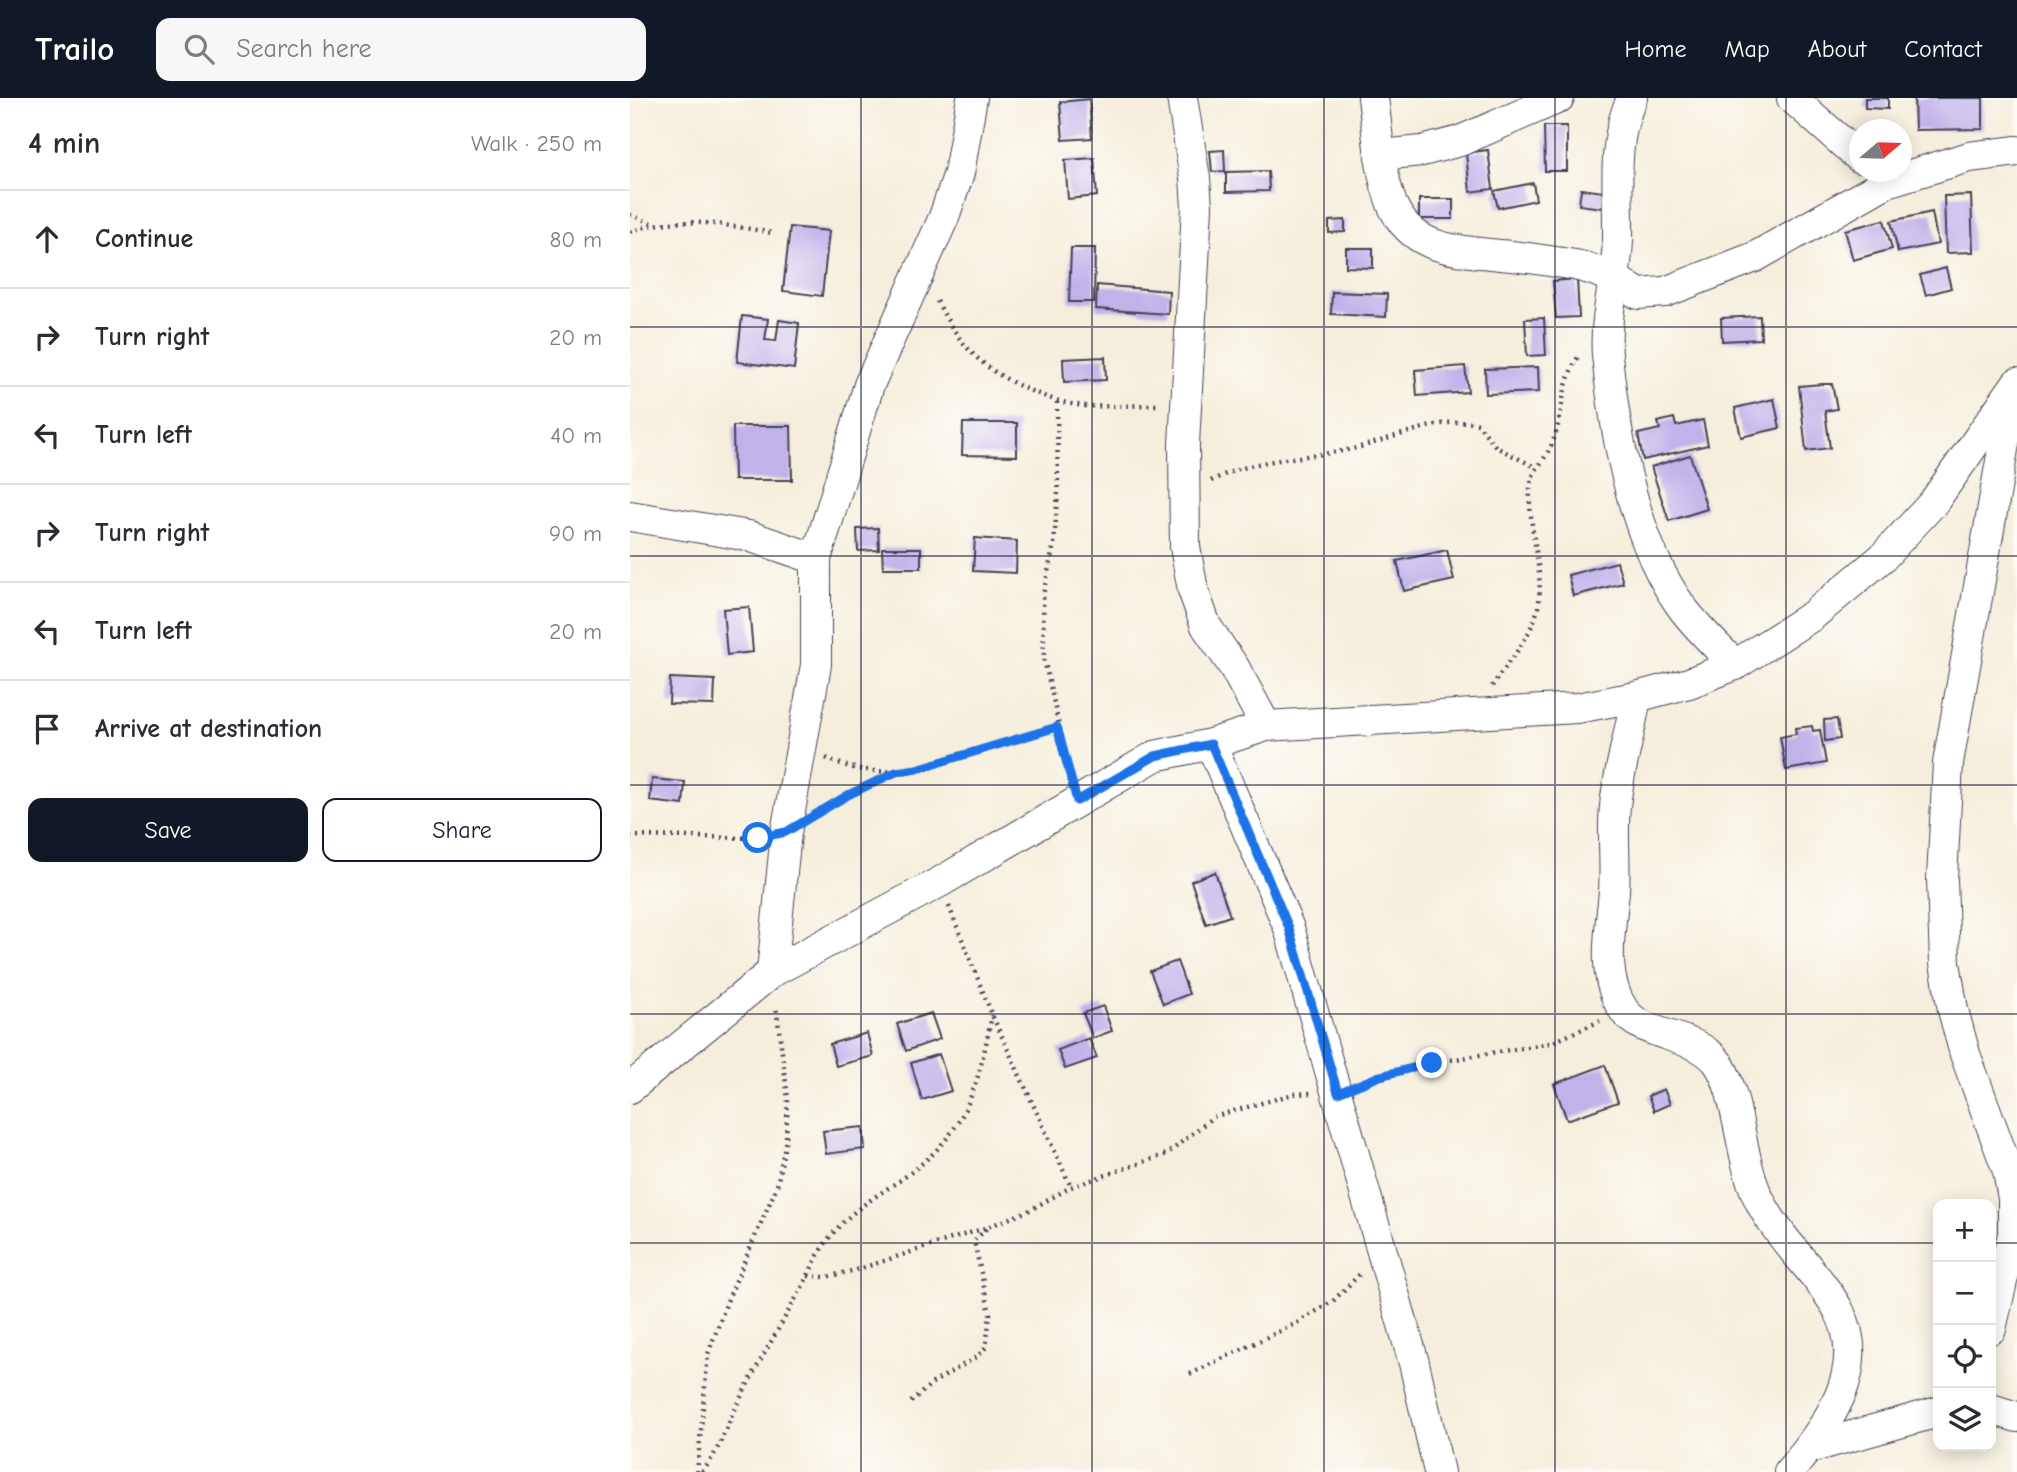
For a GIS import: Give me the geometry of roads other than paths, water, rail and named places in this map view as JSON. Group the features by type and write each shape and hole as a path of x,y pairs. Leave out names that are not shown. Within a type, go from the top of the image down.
{"street":[{"path":"772,972 786,832 816,665 816,559 869,385 921,268 959,173 972,98"},
{"path":"1182,98 1197,207 1187,405 1185,547 1193,590 1206,626 1234,667 1266,726"},
{"path":"1373,98 1385,185 1393,206 1407,229 1417,237 1435,247 1457,252 1578,266 1627,286 1665,292 1755,257 1873,182"},
{"path":"1380,155 1422,151 1460,141 1559,98"},
{"path":"1632,98 1617,156 1627,286 1609,324 1607,354 1624,456 1647,540 1659,571 1682,607 1735,665"},
{"path":"1792,98 1849,148"},
{"path":"1912,170 1969,157 2017,151"},
{"path":"630,1088 772,972 940,882 1155,756 1211,744 1266,726 1577,708 1636,697 1689,683 1735,665 1812,616 1883,557 1933,503 2015,385"},
{"path":"1992,1325 2013,1234 2013,1198 2008,1171 1965,1054 1954,1010 1945,963 1942,879 1948,763 2015,385"},
{"path":"630,516 749,536 816,559"},
{"path":"1636,697 1616,805 1614,893 1608,926 1612,977 1623,1010 1641,1024 1700,1047 1718,1063 1728,1087 1746,1167 1759,1199 1775,1227 1839,1312 1847,1339 1846,1381 1841,1399 1809,1448 1789,1472"},
{"path":"1211,744 1289,928 1414,1363 1439,1472"},
{"path":"1996,1411 2017,1417"},
{"path":"1809,1448 1933,1413"}]}
